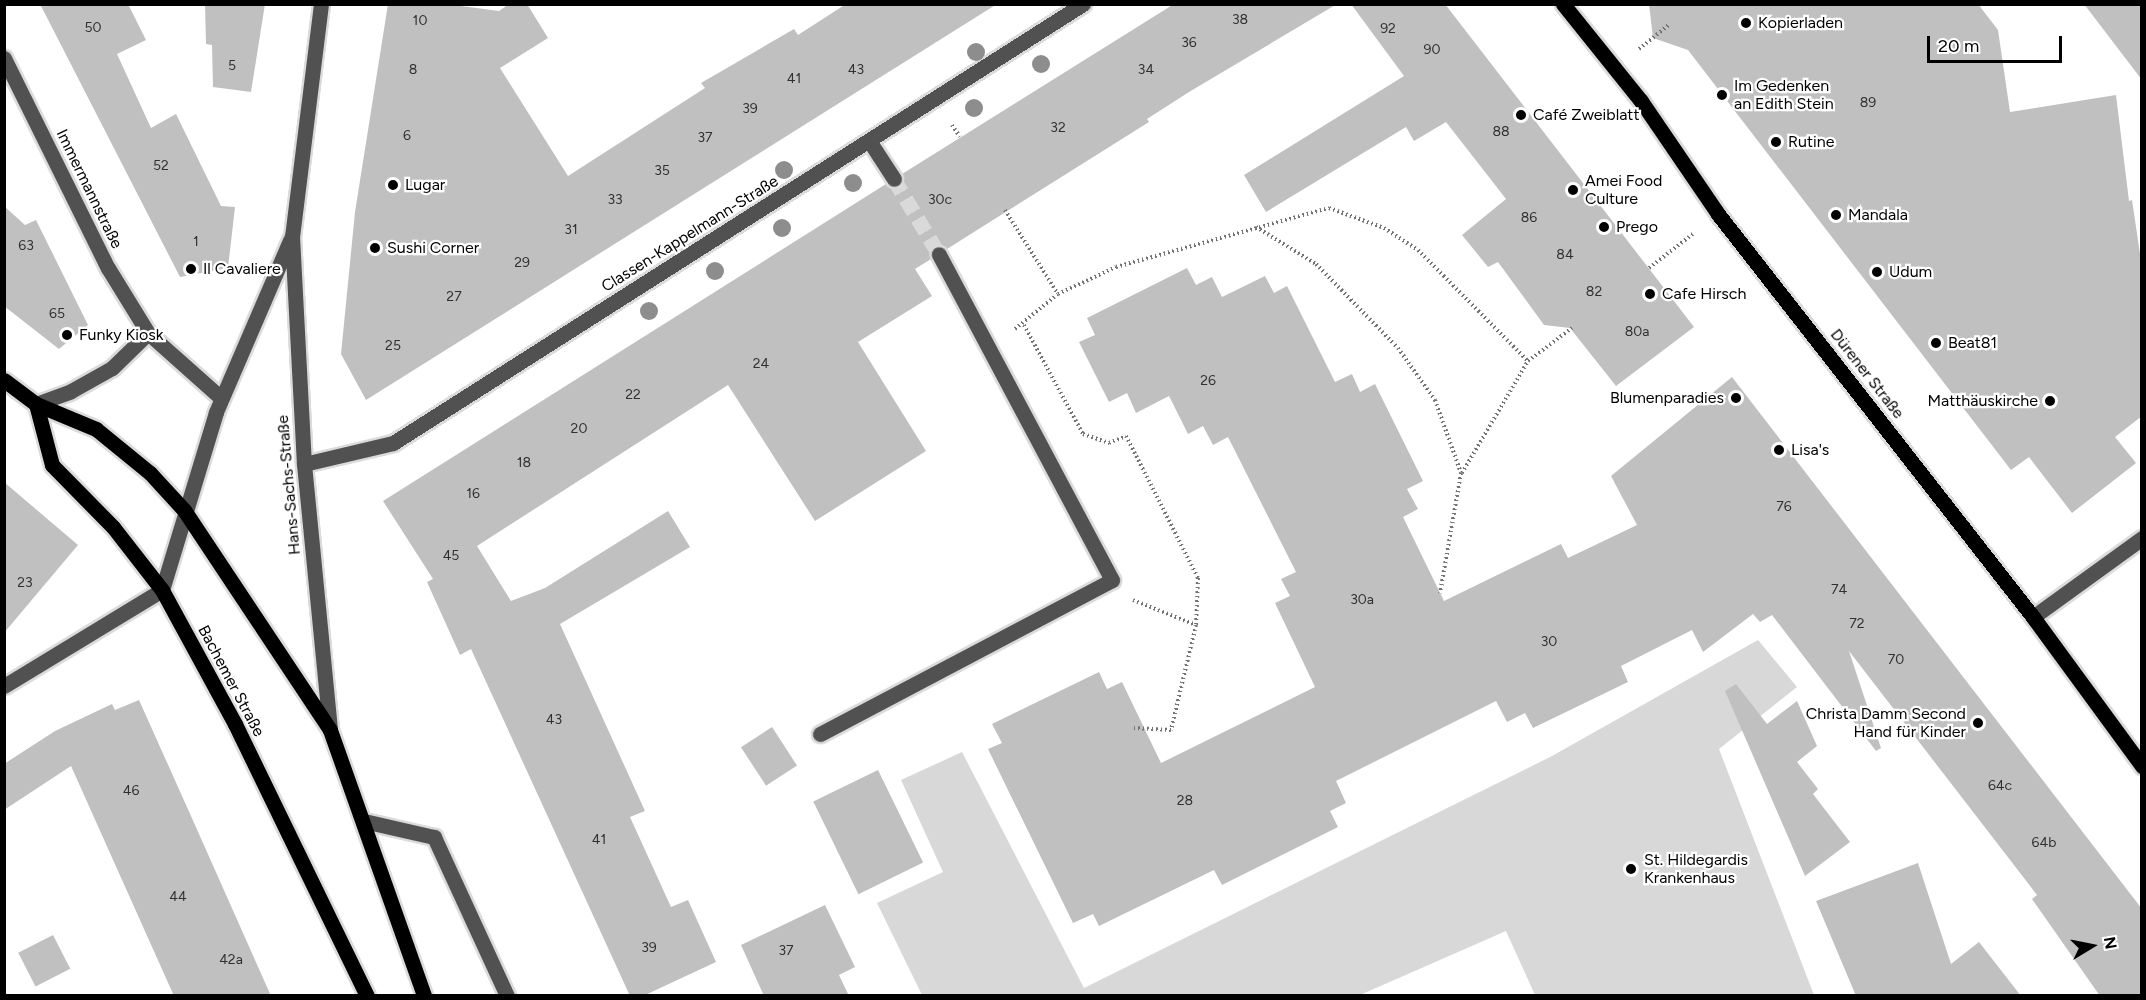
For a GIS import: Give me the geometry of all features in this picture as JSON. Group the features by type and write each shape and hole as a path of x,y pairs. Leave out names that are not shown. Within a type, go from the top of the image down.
{"main road":[{"name":"Dürener Straße","path":"1563,4 1641,101 1718,214 2033,617 2142,766"},
{"path":"4,380 36,404 96,429 150,473 184,510 330,730 424,996"},
{"name":"Bachemer Straße","path":"36,404 51,465 113,527 162,590 235,724 368,996"}],"street":[{"name":"Hans-Sachs-Straße","path":"321,4 292,236 304,464 330,730"},
{"name":"Classen-Kappelmann-Straße","path":"304,464 393,443 870,142 1083,4"},
{"name":"Immermannstraße","path":"4,58 108,268 148,333 221,398"},
{"path":"870,142 894,179"},
{"name":"Hans-Sachs-Straße","path":"162,590 184,510 221,398 292,236"},
{"path":"820,734 1112,580 939,254"},
{"path":"36,404 71,392 112,368 148,333"},
{"path":"2033,617 2142,538"},
{"path":"4,686 162,590"},
{"path":"364,821 434,837 507,996"}],"path":[{"path":"1653,38 1669,25"},
{"path":"986,341 1024,325 1058,294 1116,267 1329,208 1384,228 1418,250 1528,361"},
{"path":"1005,210 1058,294"},
{"path":"1649,268 1718,214"},
{"path":"1256,227 1316,264 1398,348 1435,400 1461,473"},
{"path":"1024,325 1083,434 1109,442 1126,435 1142,460 1198,578 1197,626 1171,730 1134,728"},
{"path":"1440,593 1461,473 1528,361 1572,328"},
{"path":"1112,580 1120,595 1197,626"}],"shaded area":[{"path":"1758,640 1797,687 1719,749 1814,995 1535,995 1506,931 1360,995 922,995 877,903 943,872 901,780 962,752 1084,988 1552,756"}],"building":[{"path":"40,4 128,4 146,40 117,54 151,128 176,114 221,206 235,207 228,268 180,277"},
{"path":"205,4 265,4 251,92 213,87 212,45 206,44"},
{"path":"388,4 446,4 499,11 509,4 527,4 548,38 500,68 568,176 705,88 701,83 794,29 798,35 846,4 997,4 366,400 341,354 355,212"},
{"path":"1174,4 1337,4 1189,92 1147,119 1149,122 947,249 939,244 931,248 931,259 915,269 932,296 858,342 926,451 815,521 728,385 477,546 511,601 545,588 668,511 690,547 560,624 645,811 630,817 671,907 688,900 716,962 643,996 630,996 471,649 460,655 427,582 433,579 383,501 886,184 899,187 902,174"},
{"path":"1351,4 1445,4 1694,327 1616,386 1570,328 1544,325 1498,262 1488,267 1462,235 1506,199 1446,122 1414,141 1406,127 1266,212 1244,175 1404,76"},
{"path":"1649,4 1978,4 1998,30 2010,112 2116,95 2129,201 2132,200 2142,267 2142,416 2115,437 2136,463 2072,513 2029,457 2011,470 1688,50 1653,38"},
{"path":"2084,4 2142,4 2142,80"},
{"path":"4,206 25,225 36,220 88,325 59,349 4,306"},
{"path":"1187,268 1196,285 1212,277 1222,297 1265,276 1274,293 1287,286 1335,382 1352,374 1360,392 1375,384 1423,481 1407,489 1418,509 1403,517 1444,601 1561,544 1568,558 1637,525 1611,476 1732,377 2142,909 2142,996 2100,996 2032,899 2037,895 1849,651 1881,748 1876,751 1772,615 1760,622 1753,614 1703,652 1692,630 1621,666 1628,682 1533,728 1525,713 1507,722 1496,701 1336,781 1346,803 1330,811 1338,827 1222,885 1214,870 1099,926 1093,914 1073,923 988,749 1002,743 992,724 1099,672 1107,689 1122,682 1161,763 1315,687 1275,603 1290,596 1281,579 1296,572 1228,437 1213,445 1203,426 1188,434 1169,396 1136,413 1127,393 1109,402 1079,342 1095,335 1087,318"},
{"path":"4,482 78,545 4,633"},
{"path":"1736,684 1767,724 1797,701 1817,746 1797,762 1818,789 1813,794 1850,842 1805,876 1725,691"},
{"path":"139,700 271,996 174,996 71,766 4,810 4,764 55,731 112,704 115,710"},
{"path":"772,727 797,766 766,786 741,747"},
{"path":"878,770 923,863 858,894 813,802"},
{"path":"1918,863 1951,964 1979,942 2021,996 1856,996 1816,901"},
{"path":"825,905 855,967 839,975 849,996 764,996 741,945"},
{"path":"53,935 70,969 36,987 18,953"}],"tunnel":[{"path":"894,179 939,254"}],"place":[{"name":"Kopierladen","path":"1746,23"},
{"name":"Im Gedenken an Edith Stein","path":"1722,95"},
{"name":"Café Zweiblatt","path":"1521,115"},
{"name":"Rutine","path":"1776,142"},
{"name":"Lugar","path":"393,185"},
{"name":"Amei Food Culture","path":"1573,190"},
{"name":"Mandala","path":"1836,215"},
{"name":"Prego","path":"1604,227"},
{"name":"Sushi Corner","path":"375,248"},
{"name":"Il Cavaliere","path":"191,269"},
{"name":"Udum","path":"1877,272"},
{"name":"Cafe Hirsch","path":"1650,294"},
{"name":"Funky Kiosk","path":"67,335"},
{"name":"Beat81","path":"1936,343"},
{"name":"Blumenparadies","path":"1736,398"},
{"name":"Matthäuskirche","path":"2050,401"},
{"name":"Lisa's","path":"1779,450"},
{"name":"Christa Damm Second Hand für Kinder","path":"1978,723"},
{"name":"St. Hildegardis Krankenhaus","path":"1631,869"}]}
